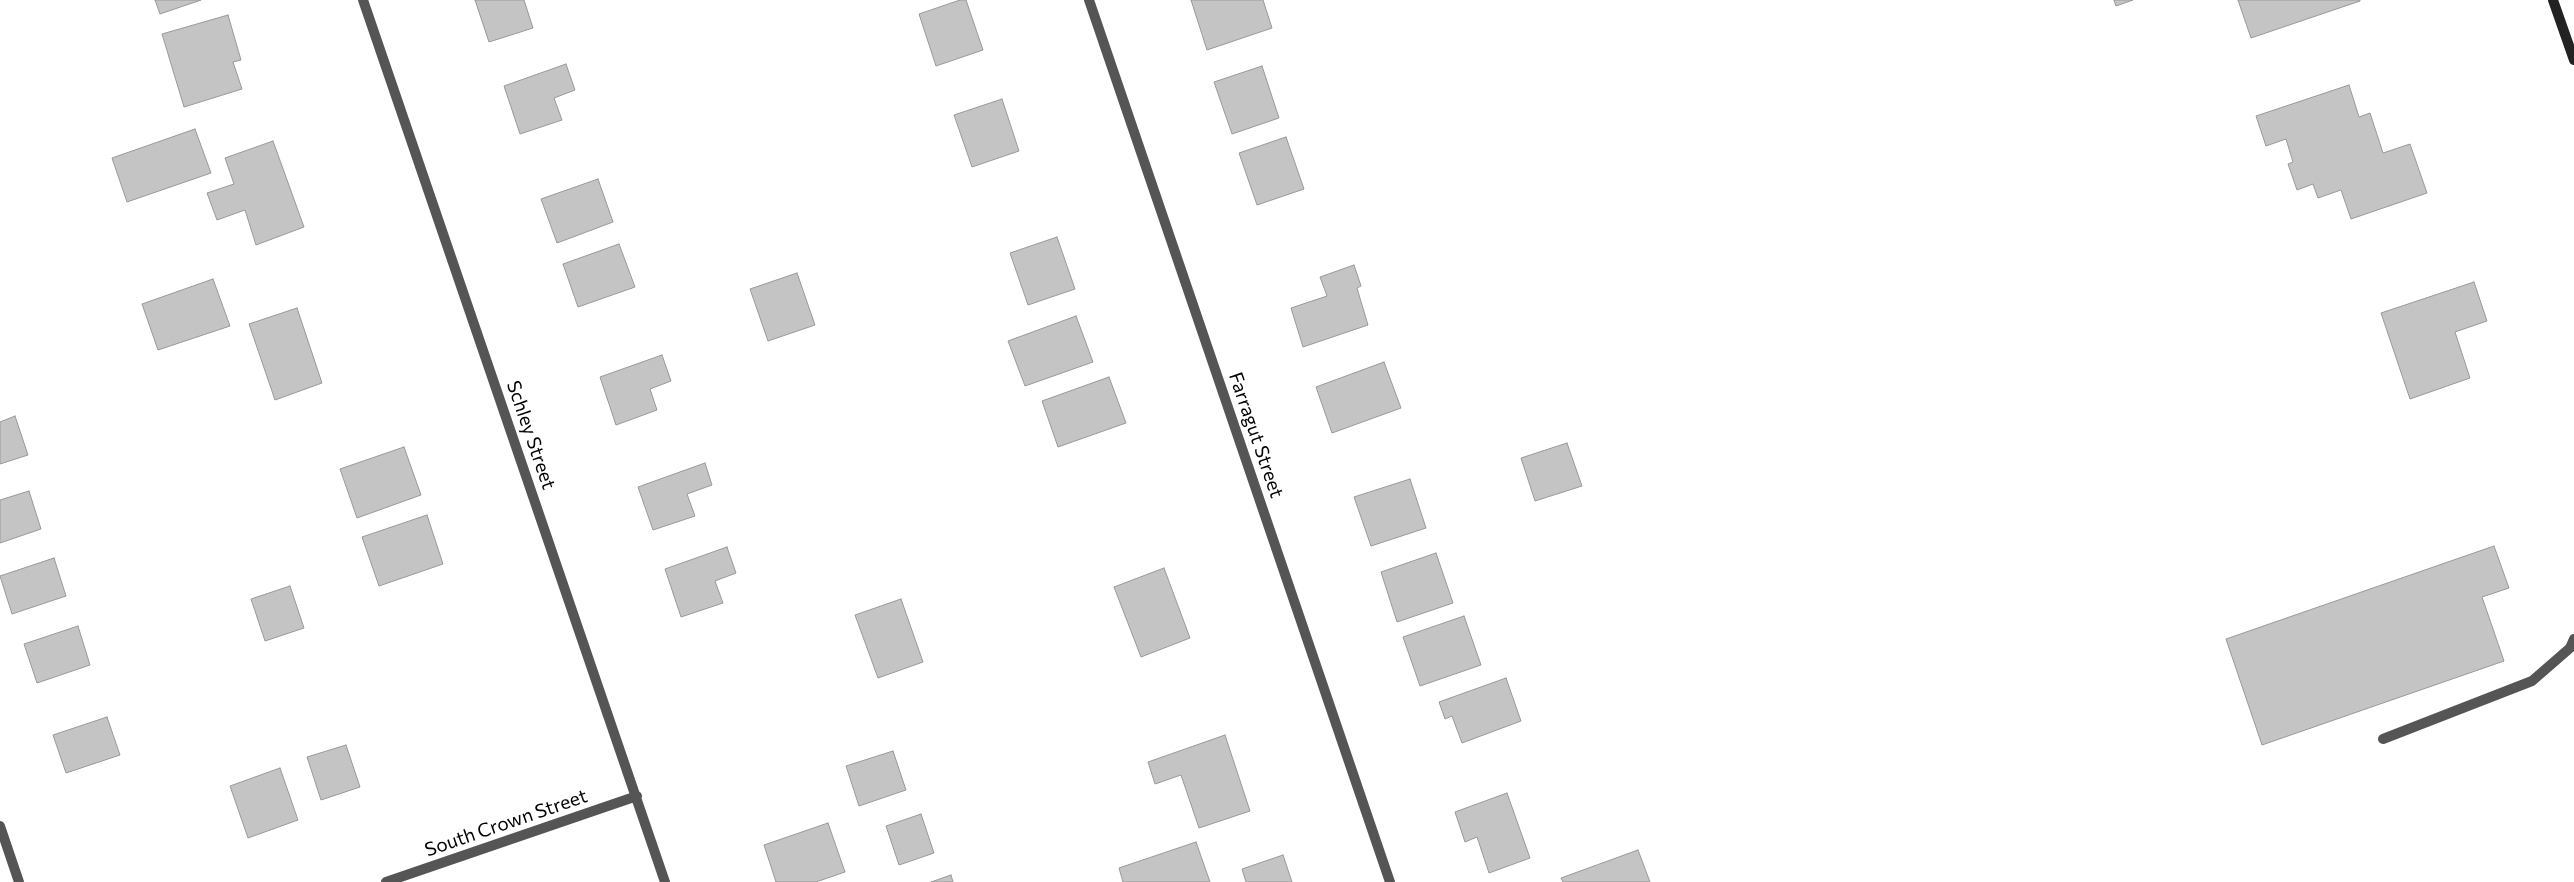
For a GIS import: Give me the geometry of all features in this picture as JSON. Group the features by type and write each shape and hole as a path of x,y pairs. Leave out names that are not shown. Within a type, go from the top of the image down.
{"street":[{"name":"Schley Street","path":"363,0 666,882"},
{"name":"Farragut Street","path":"1089,0 1390,882"},
{"path":"2554,0 2574,60"},
{"path":"2383,739 2532,681 2570,648 2574,639"},
{"name":"South Crown Street","path":"386,882 636,796"},
{"path":"0,826 19,882"}],"building":[{"path":"155,0 201,0 160,14"},
{"path":"475,0 524,0 533,28 489,42"},
{"path":"960,0 966,0 983,50 936,66 919,14"},
{"path":"1191,0 1263,0 1272,28 1207,50"},
{"path":"2114,0 2133,0 2116,6"},
{"path":"2238,0 2360,0 2360,1 2251,38"},
{"path":"228,15 241,60 233,62 242,89 184,107 162,34"},
{"path":"566,64 575,90 554,98 562,120 520,134 504,86"},
{"path":"1262,66 1279,118 1232,134 1214,82"},
{"path":"2349,85 2359,117 2370,113 2383,153 2410,144 2427,193 2351,219 2341,190 2318,198 2313,184 2297,190 2288,164 2293,162 2286,139 2266,146 2256,116"},
{"path":"1002,99 1019,151 972,167 954,115"},
{"path":"195,129 211,173 127,202 112,158"},
{"path":"1286,137 1304,189 1257,205 1239,153"},
{"path":"273,141 304,227 256,245 245,210 217,220 207,193 234,184 225,158"},
{"path":"598,179 613,222 557,243 541,199"},
{"path":"1057,237 1075,289 1028,305 1010,253"},
{"path":"619,244 635,287 578,307 563,264"},
{"path":"1354,265 1361,286 1357,288 1368,325 1303,347 1291,308 1327,296 1320,277"},
{"path":"797,273 815,325 768,341 750,289"},
{"path":"213,279 230,326 158,350 142,304"},
{"path":"2474,282 2487,321 2455,332 2470,378 2410,399 2381,313"},
{"path":"297,308 322,383 275,400 249,324"},
{"path":"1076,316 1093,362 1025,386 1008,341"},
{"path":"662,355 671,381 650,389 657,410 616,425 600,377"},
{"path":"1384,362 1401,408 1332,433 1316,387"},
{"path":"1109,377 1126,423 1058,447 1042,401"},
{"path":"15,416 28,455 0,464 0,422"},
{"path":"1567,443 1582,486 1535,501 1521,458"},
{"path":"404,447 421,495 357,518 340,469"},
{"path":"705,463 712,485 687,494 695,516 653,530 638,487"},
{"path":"1410,479 1426,528 1371,546 1354,497"},
{"path":"29,491 41,529 0,543 0,500"},
{"path":"427,515 443,564 379,586 362,537"},
{"path":"2494,546 2509,588 2482,597 2504,661 2262,745 2226,639"},
{"path":"727,547 736,573 715,581 723,603 681,617 665,569"},
{"path":"1436,553 1453,603 1397,622 1381,572"},
{"path":"54,558 66,596 12,614 0,576"},
{"path":"1164,568 1190,638 1141,657 1114,587"},
{"path":"290,586 304,628 265,641 251,599"},
{"path":"901,599 923,662 878,678 855,615"},
{"path":"1464,616 1481,665 1420,686 1403,637"},
{"path":"78,626 90,665 37,683 24,644"},
{"path":"1506,678 1521,721 1462,743 1452,716 1445,719 1439,702"},
{"path":"107,717 120,755 66,773 53,735"},
{"path":"1225,735 1250,811 1199,828 1181,775 1155,784 1148,762"},
{"path":"346,745 360,787 321,800 307,757"},
{"path":"893,751 906,790 859,806 846,766"},
{"path":"280,768 298,820 248,838 230,786"},
{"path":"1507,793 1530,858 1489,873 1477,837 1465,842 1455,812"},
{"path":"921,814 934,853 899,865 886,826"},
{"path":"828,823 845,872 816,882 776,882 764,845"},
{"path":"1196,842 1210,882 1123,882 1119,868"},
{"path":"1638,850 1650,882 1563,882 1561,878"},
{"path":"1283,855 1292,882 1246,882 1242,869"},
{"path":"951,875 953,882 931,882"}]}
